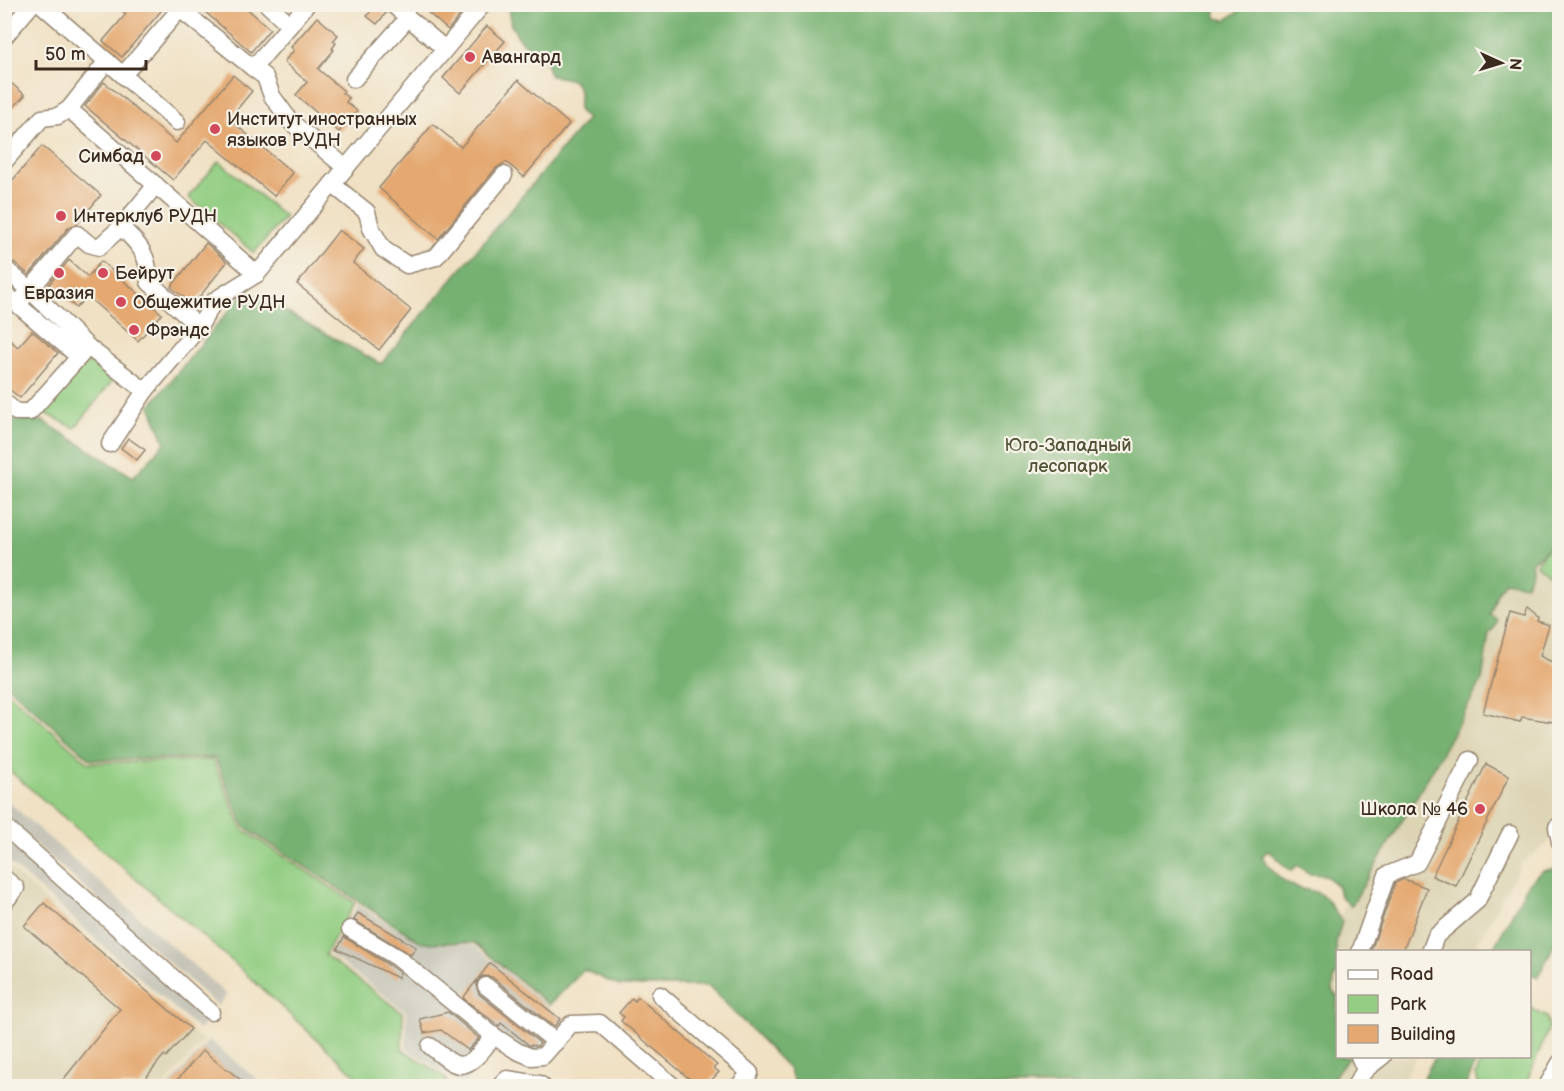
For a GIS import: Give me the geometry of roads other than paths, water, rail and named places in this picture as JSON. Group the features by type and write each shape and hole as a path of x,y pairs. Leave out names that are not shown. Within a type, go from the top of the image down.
{"lane":[{"path":"4,38 32,4"},
{"path":"42,4 177,122"},
{"path":"267,4 290,25"},
{"path":"253,68 307,4"},
{"path":"392,4 446,49"},
{"path":"110,444 145,391 199,327 215,300 257,274 483,4"},
{"path":"123,75 180,9 265,77 272,96 291,122 346,168"},
{"path":"354,79 408,18"},
{"path":"4,162 42,118 58,116 69,109 107,61"},
{"path":"69,109 257,274"},
{"path":"332,184 368,212 371,228 383,249 407,266 436,257 504,175"},
{"path":"18,304 77,234 89,244 99,247 121,226 156,185"},
{"path":"121,226 139,244 149,265 149,282 199,327"},
{"path":"4,268 29,289 84,352"},
{"path":"4,292 84,352 145,391"},
{"path":"4,402 16,412 30,412 84,352"},
{"path":"1360,950 1387,875 1417,863 1470,760"},
{"path":"4,826 211,1012"},
{"path":"1430,950 1436,936 1477,901 1510,834"},
{"path":"4,878 16,888 4,903"},
{"path":"350,929 398,958 517,1051 531,1057 543,1056 571,1024 600,1023 673,1086"},
{"path":"486,986 556,1042"},
{"path":"660,995 750,1073 739,1086"},
{"path":"430,1046 459,1065 468,1063 476,1057 494,1035"},
{"path":"1355,1086 1362,1063 1377,1058"},
{"path":"1547,1086 1560,1063"},
{"path":"500,1086 507,1079 542,1086"}],"place":[{"name":"Авангард","path":"470,57"},
{"name":"Институт иностранных языков РУДН","path":"215,129"},
{"name":"Симбад","path":"156,156"},
{"name":"Интерклуб РУДН","path":"61,216"},
{"name":"Евразия","path":"59,273"},
{"name":"Бейрут","path":"103,273"},
{"name":"Общежитие РУДН","path":"121,302"},
{"name":"Фрэндс","path":"134,330"},
{"name":"Школа № 46","path":"1480,809"}],"park label":[{"name":"Юго-Западный лесопарк","path":"1068,455"}]}
